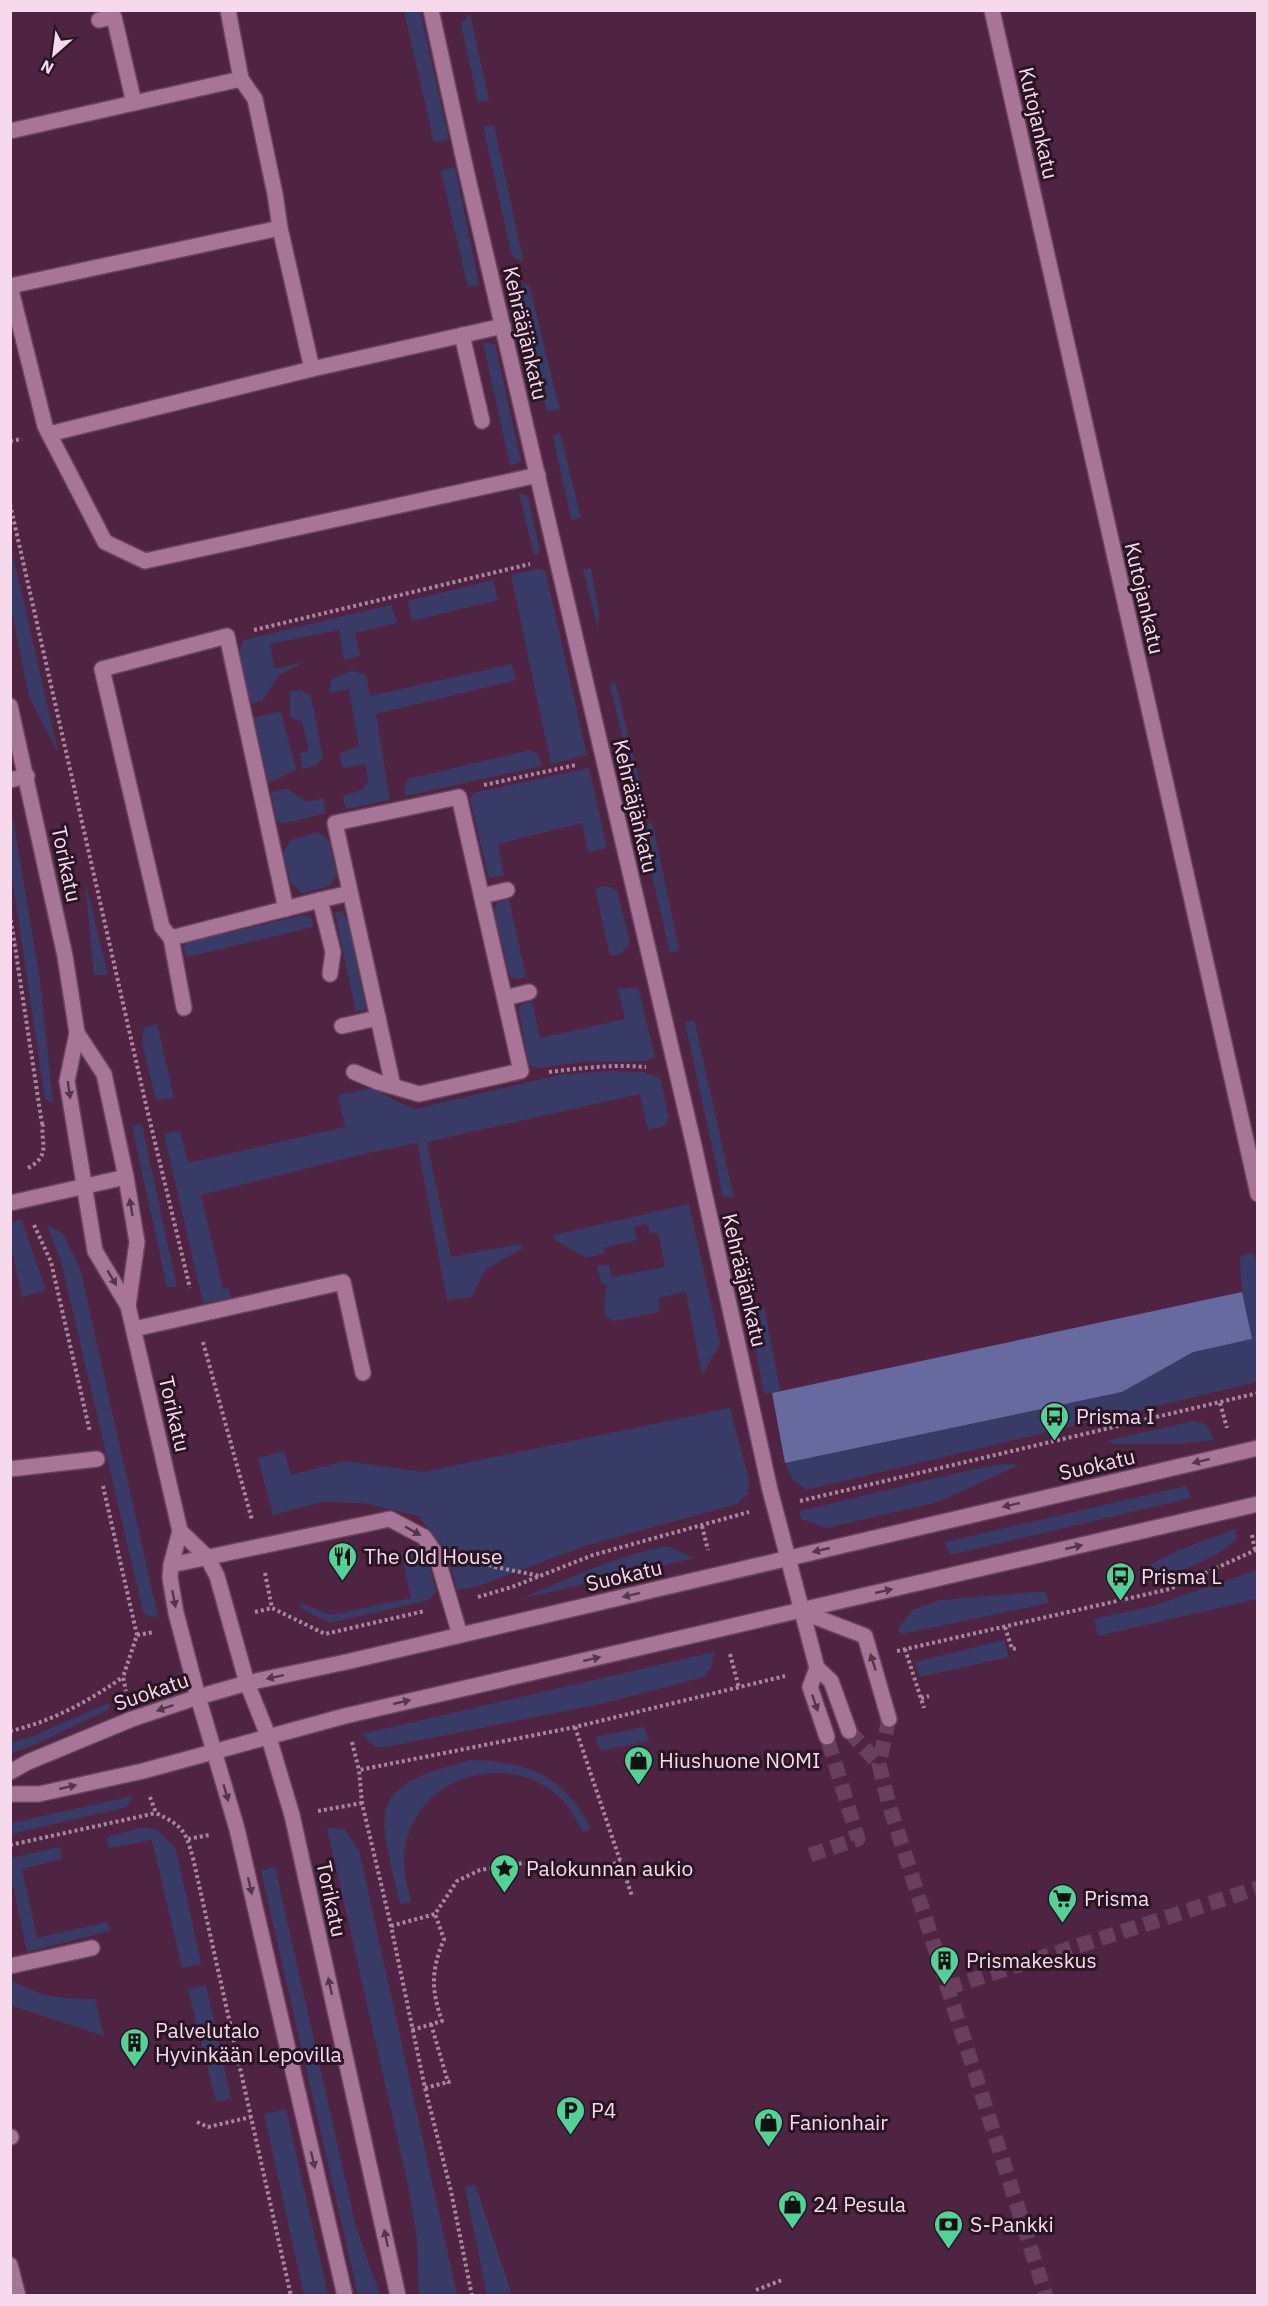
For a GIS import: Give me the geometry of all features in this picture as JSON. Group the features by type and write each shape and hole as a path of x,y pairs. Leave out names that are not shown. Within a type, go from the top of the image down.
{"street":[{"path":"228,10 241,78 255,99 280,228 312,369"},
{"name":"Kehrääjänkatu","path":"431,10 775,1507 800,1611 817,1668"},
{"name":"Kutojankatu","path":"992,10 1257,1194"},
{"path":"99,20 114,17 134,103"},
{"path":"10,130 241,78"},
{"path":"280,228 10,286 45,426 105,542 145,561 538,475"},
{"path":"49,434 312,369 503,326"},
{"path":"462,336 482,421"},
{"path":"184,1008 171,938 162,927 102,669 227,636 286,909"},
{"name":"Torikatu","path":"10,706 65,956 77,1033 67,1081 95,1251 128,1306 134,1329 180,1531 170,1578 176,1613 237,1829 345,2295"},
{"path":"10,780 27,776"},
{"path":"354,1072 393,1086 419,1094 521,1071 459,797 335,823 393,1086"},
{"path":"482,896 507,890"},
{"path":"171,938 350,893"},
{"path":"321,900 333,952 330,974"},
{"path":"505,998 529,992"},
{"path":"342,1026 378,1018"},
{"name":"Torikatu","path":"77,1033 104,1074 126,1177 137,1242 128,1306"},
{"path":"10,1203 126,1177"},
{"path":"134,1329 196,1317 343,1282 363,1373"},
{"name":"Suokatu","path":"10,1772 28,1761 132,1719 247,1683 1257,1448"},
{"path":"10,1469 97,1459"},
{"path":"10,1794 39,1794 143,1770 214,1753 345,1716 1257,1504"},
{"path":"171,1565 390,1519 424,1537 436,1554 460,1635"},
{"name":"Torikatu","path":"180,1531 207,1557 217,1576 247,1683 269,1737 292,1815 398,2295"},
{"path":"800,1611 865,1636 889,1719"},
{"path":"827,1737 810,1687 817,1668 831,1681 849,1731"},
{"path":"10,1966 92,1948"},
{"path":"10,2265 18,2295"}],"path":[{"path":"10,504 196,1317 259,1546 272,1608 325,1634 451,1605 512,1587 593,1555 775,1507 1257,1393"},
{"path":"227,636 557,557"},
{"path":"459,797 471,788 604,759"},
{"path":"10,914 42,1124"},
{"path":"521,1071 543,1073 624,1065 657,1067 674,1063"},
{"path":"31,1167 33,1222 51,1262 137,1635 123,1677 132,1719"},
{"path":"424,1537 447,1551 495,1567 541,1576"},
{"path":"871,1657 1170,1589 1257,1549"},
{"path":"1005,1627 1012,1649 1018,1648"},
{"path":"905,1649 924,1708"},
{"path":"472,2295 451,2192 425,2088 362,1803 358,1770 576,1727 817,1668"},
{"path":"10,1731 27,1727 95,1697 123,1677"},
{"path":"921,1698 929,1696"},
{"path":"576,1727 632,1896"},
{"path":"143,1770 156,1813"},
{"path":"10,1845 156,1813 178,1824 188,1839 291,2295"},
{"path":"391,1926 435,1914 457,1881 480,1870 523,1863 584,1871 621,1862"},
{"path":"412,2030 442,2021 433,1983 436,1960 444,1939 435,1914"},
{"path":"425,2088 450,2081 431,2024"},
{"path":"197,2122 208,2127 251,2117"},
{"path":"756,2290 782,2280"}],"shaded area":[{"path":"404,11 420,11 449,140 434,142"},
{"path":"470,14 489,100 478,102 461,24"},
{"path":"483,126 494,126 524,263 512,256"},
{"path":"455,167 479,285 468,287 441,171"},
{"path":"529,284 560,410 547,411 517,288"},
{"path":"483,343 495,344 521,462 510,465"},
{"path":"560,432 581,518 571,519 553,436"},
{"path":"519,493 528,496 540,552 534,555"},
{"path":"11,547 58,752 30,699 11,607"},
{"path":"536,569 545,570 587,755 551,764 511,575"},
{"path":"583,569 591,569 599,611 598,629"},
{"path":"493,580 498,600 412,621 408,601"},
{"path":"391,605 397,623 355,633 360,656 344,660 339,630 270,644 275,669 304,662 279,675 262,701 250,704 239,663 244,640"},
{"path":"512,664 516,680 376,714 390,800 346,809 343,796 364,789 368,782 366,764 343,768 339,754 359,746 349,689 329,693 332,678 352,671 366,675 370,696"},
{"path":"615,681 643,796 637,799 610,685"},
{"path":"300,690 311,696 323,757 315,766 302,769 300,754 309,750 302,722 290,717 290,691"},
{"path":"281,712 296,770 268,783 254,717"},
{"path":"530,750 538,754 542,766 406,796 404,787 408,779"},
{"path":"589,768 607,848 588,852 582,823 498,844 504,876 489,878 470,799 473,793"},
{"path":"287,789 307,802 323,798 326,813 283,824 277,820 271,792"},
{"path":"10,819 13,819 40,981 53,1103 45,1099 11,870"},
{"path":"652,821 679,950 670,953 642,831"},
{"path":"318,832 329,841 337,875 329,886 303,893 291,884 283,852 291,840"},
{"path":"85,881 108,975 94,975"},
{"path":"607,886 617,890 630,943 622,953 610,956 595,888"},
{"path":"509,899 526,977 517,979 510,977 494,911 497,903"},
{"path":"341,911 348,920 366,1009 356,1012 335,913"},
{"path":"304,915 312,919 313,927 187,957 183,948 188,942"},
{"path":"638,987 655,1057 647,1061 583,1062 538,1068 529,1065 519,1011 521,1005 532,1002 540,1038 625,1019 618,989"},
{"path":"694,1020 734,1198 723,1196 685,1023"},
{"path":"157,1024 174,1098 156,1100 142,1042 144,1028"},
{"path":"607,1071 644,1072 660,1078 669,1118 665,1126 648,1130 640,1094 427,1142 451,1257 521,1244 522,1249 485,1270 472,1297 447,1300 417,1143 201,1195 223,1289 229,1288 231,1298 203,1303 164,1134 180,1131 188,1163 345,1127 338,1095 373,1088 415,1109 559,1075"},
{"path":"142,1125 177,1287 167,1287 132,1126"},
{"path":"689,1204 720,1344 702,1375 686,1292 658,1298 660,1312 615,1321 606,1317 604,1307 607,1284 601,1283 597,1266 609,1265 612,1277 665,1267 658,1233 650,1234 647,1224 634,1227 637,1240 604,1248 605,1253 586,1258 555,1240 554,1235"},
{"path":"21,1219 46,1290 22,1297 11,1245 11,1222"},
{"path":"47,1225 63,1234 80,1268 158,1617 147,1616 143,1611 61,1261"},
{"path":"1254,1253 1258,1270 1257,1382 806,1490 792,1479 785,1463 1122,1392 1193,1351 1252,1339 1242,1292 1240,1256"},
{"path":"1242,1292 1252,1339 1193,1352 1122,1392 785,1463 772,1393"},
{"path":"764,1305 780,1391 764,1394 748,1308"},
{"path":"730,1408 749,1480 748,1494 737,1504 585,1546 476,1587 457,1590 447,1551 418,1516 364,1503 323,1502 273,1515 258,1458 284,1451 291,1475 345,1461 423,1472"},
{"path":"1193,1421 1206,1424 1214,1440 1178,1444 1114,1444 1106,1441"},
{"path":"1003,1464 1019,1465 938,1502 827,1528 801,1519 800,1511"},
{"path":"1186,1486 1191,1498 950,1555 945,1542"},
{"path":"1235,1529 1237,1538 1219,1553 1179,1572 1141,1584 1138,1571 1177,1551"},
{"path":"667,1546 694,1558 521,1599 611,1562"},
{"path":"401,1552 419,1553 430,1567 436,1592 429,1600 330,1623 302,1609 299,1602 331,1615 411,1598"},
{"path":"1257,1570 1257,1599 1098,1636 1094,1619 1153,1606"},
{"path":"1045,1592 1049,1603 902,1634 898,1629 913,1610 940,1600"},
{"path":"1004,1640 1009,1657 920,1677 915,1662"},
{"path":"714,1652 711,1668 704,1677 605,1703 387,1747 375,1747 362,1734"},
{"path":"109,1703 110,1709 32,1746 11,1753 11,1742 31,1737"},
{"path":"644,1727 649,1741 601,1751 595,1737"},
{"path":"471,1760 510,1764 542,1775 569,1796 591,1828 583,1832 563,1801 545,1786 524,1777 501,1773 479,1775 457,1781 437,1793 421,1809 410,1830 405,1848 404,1866 411,1902 400,1904 384,1825 387,1807 395,1793 411,1781 436,1770"},
{"path":"133,1796 127,1807 11,1834 11,1823"},
{"path":"140,1828 159,1831 176,1849 201,1964 182,1968 152,1840 109,1848 107,1837"},
{"path":"327,1828 344,1829 359,1850 457,2295 419,2295 417,2237 407,2180"},
{"path":"60,1847 62,1859 22,1869 37,1938 107,1922 110,1931 27,1952 11,1876 11,1858"},
{"path":"275,1867 356,2227 380,2295 358,2295 261,1871"},
{"path":"11,1980 42,1994 71,1999 95,1999 104,2036 13,2006 11,2004"},
{"path":"206,1985 231,2099 216,2102 188,1989"},
{"path":"286,2109 328,2295 304,2295 264,2114"},
{"path":"475,2184 512,2295 487,2295 465,2187"}],"tunnel":[{"path":"889,1719 879,1764 888,1801 1046,2296"},
{"path":"849,1731 879,1764"},
{"path":"810,1855 858,1839 827,1737"},
{"path":"947,1988 1258,1888"}],"place":[{"name":"Prisma I","path":"1055,1442"},
{"name":"The Old House","path":"343,1582"},
{"name":"Prisma L","path":"1120,1602"},
{"name":"Hiushuone NOMI","path":"638,1786"},
{"name":"Palokunnan aukio","path":"505,1894"},
{"name":"Prisma","path":"1063,1924"},
{"name":"Prismakeskus","path":"945,1986"},
{"name":"Palvelutalo Hyvinkään Lepovilla","path":"134,2068"},
{"name":"P4","path":"570,2136"},
{"name":"Fanionhair","path":"768,2148"},
{"name":"24 Pesula","path":"792,2230"},
{"name":"S-Pankki","path":"949,2250"}]}
